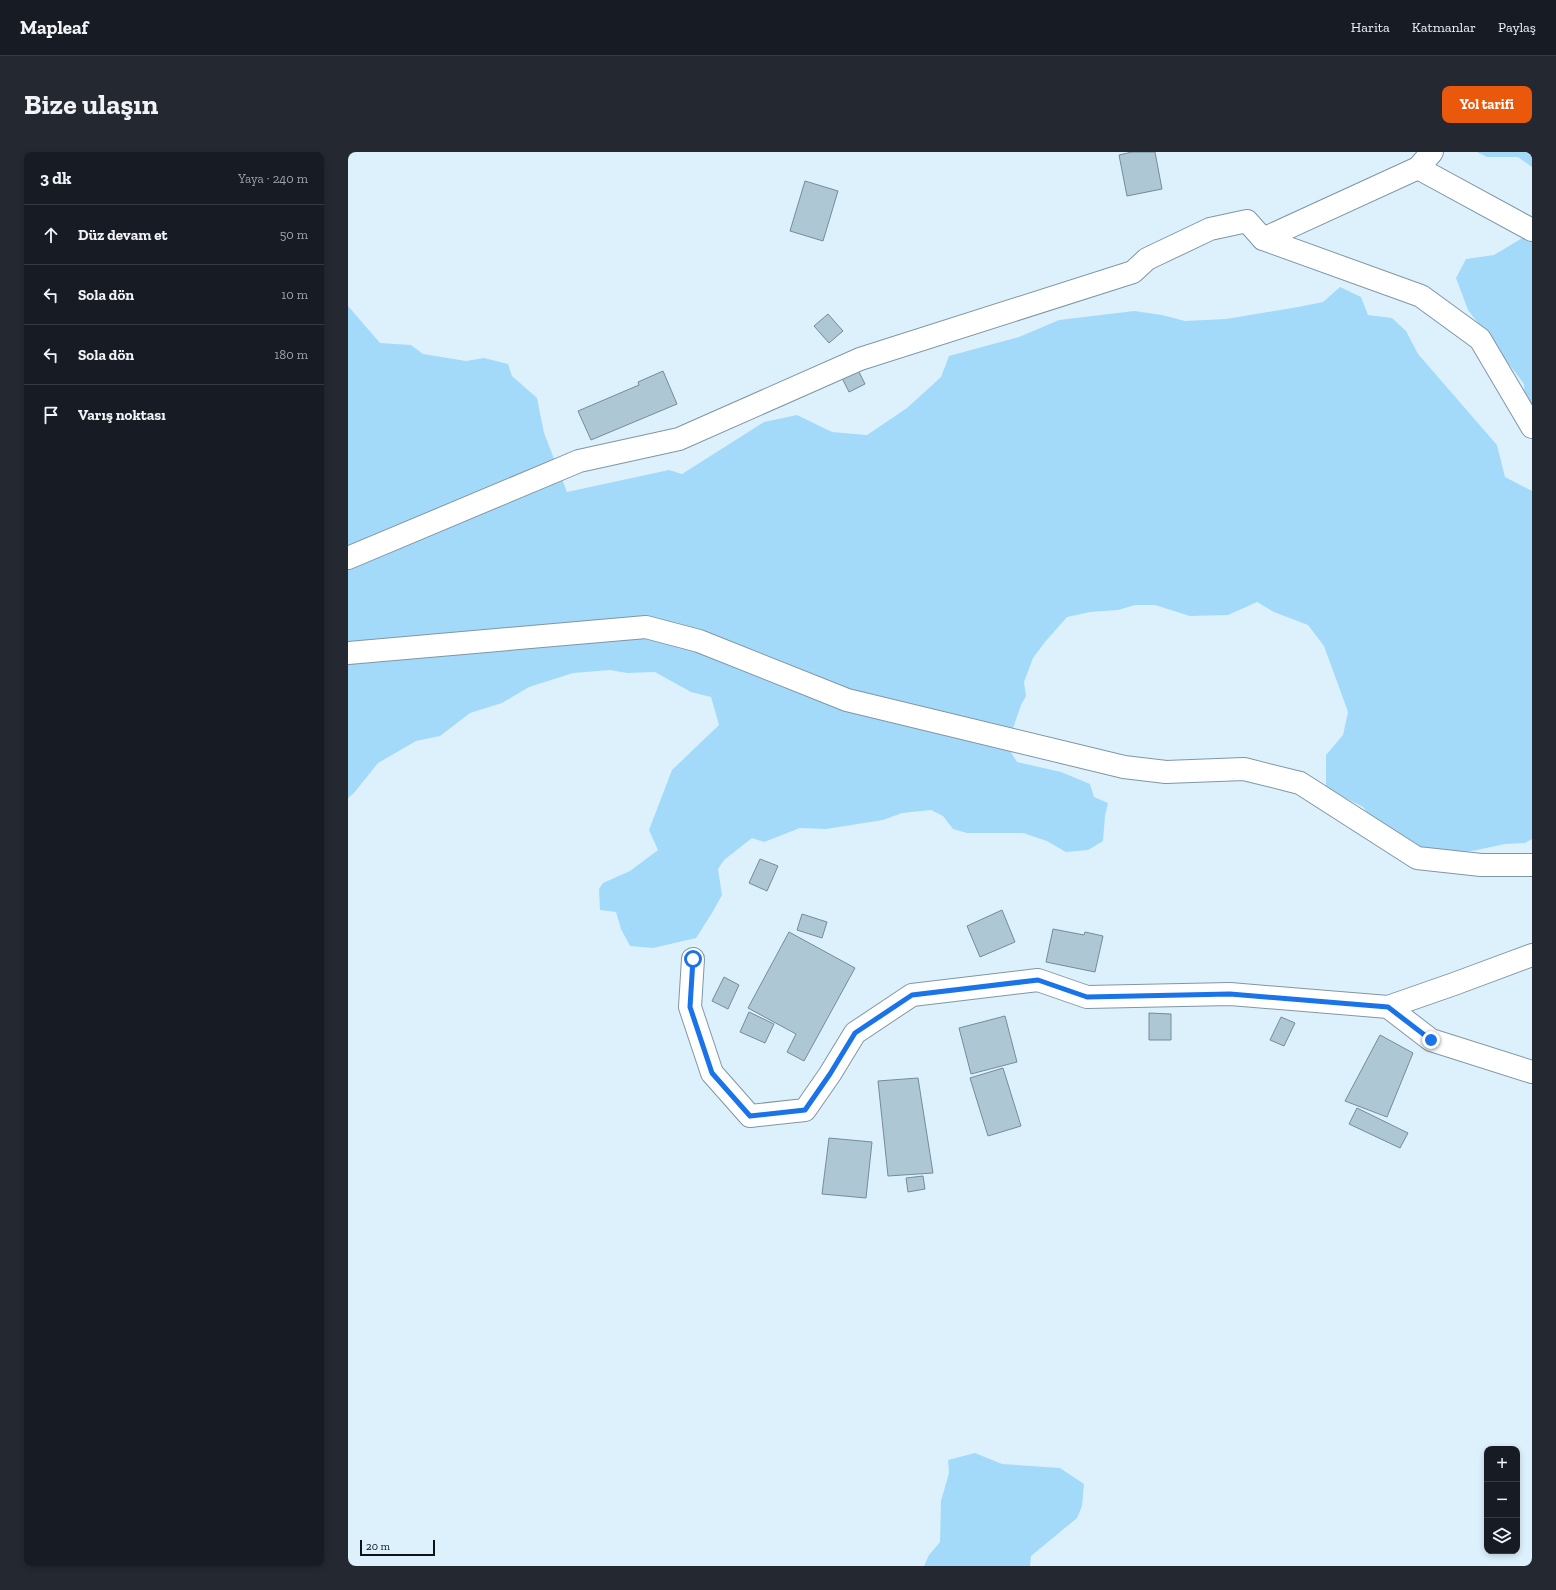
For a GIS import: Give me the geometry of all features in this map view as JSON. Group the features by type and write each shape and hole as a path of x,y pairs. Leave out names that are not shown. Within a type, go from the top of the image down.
{"street":[{"path":"1263,239 1418,168 1432,152"},
{"path":"1418,168 1532,230"},
{"path":"348,558 579,461 679,439 860,359 1133,272 1147,258 1210,229 1247,221 1263,239 1421,296 1480,339 1532,427"},
{"path":"348,653 646,627 699,641 846,700 1124,767 1166,772 1244,769 1300,783 1417,858 1481,865 1532,865"},
{"path":"693,959 690,1007 712,1073 750,1116 805,1110 830,1074 855,1033 912,995 1038,980 1087,997 1230,994 1388,1007 1532,955"},
{"path":"1388,1007 1431,1040 1532,1072"}],"shaded area":[{"path":"1477,152 1532,152 1532,167 1518,157 1487,157"},
{"path":"1532,221 1532,427 1525,407 1524,384 1468,310 1456,278 1466,259 1494,255 1524,237"},
{"path":"1340,287 1361,297 1368,315 1392,318 1406,331 1418,354 1497,445 1505,477 1532,491 1532,839 1525,843 1505,844 1424,859 1378,827 1363,807 1326,788 1326,755 1343,735 1348,712 1324,646 1308,625 1274,612 1257,602 1228,615 1190,616 1155,605 1135,605 1118,610 1090,612 1067,617 1033,658 1024,682 1026,696 1021,705 1007,746 1017,762 1061,772 1090,784 1094,797 1108,803 1105,816 1103,841 1088,850 1066,852 1047,841 1023,833 967,833 953,829 943,816 931,810 902,813 883,820 826,829 800,828 764,842 752,838 724,860 718,869 722,895 696,938 653,948 630,946 621,929 616,912 600,910 599,889 603,883 630,871 658,850 649,830 672,770 719,725 711,697 691,692 655,672 627,673 610,670 573,673 529,687 502,703 470,713 440,736 416,741 378,763 354,793 348,798 348,306 380,343 411,345 423,354 466,361 484,358 508,364 512,376 537,398 544,433 567,492 669,470 682,474 764,422 797,415 832,432 867,435 907,408 941,377 949,356 1019,337 1059,320 1134,311 1162,315 1185,321 1226,319 1323,302"},
{"path":"975,1453 1002,1464 1060,1468 1084,1484 1082,1506 1077,1518 1031,1556 1030,1566 924,1566 929,1555 940,1542 941,1501 949,1473 948,1460"}],"building":[{"path":"1132,152 1155,152 1162,189 1127,196 1119,155"},
{"path":"805,181 838,191 823,241 790,231"},
{"path":"828,314 843,331 829,343 814,326"},
{"path":"857,368 865,384 849,392 841,376"},
{"path":"663,371 677,404 591,440 578,411 639,385 638,382"},
{"path":"760,859 778,866 767,891 749,883"},
{"path":"1002,910 1015,942 980,957 967,926"},
{"path":"802,914 827,922 822,938 797,930"},
{"path":"1053,929 1084,935 1085,932 1103,936 1095,972 1046,962"},
{"path":"789,932 855,968 804,1061 787,1052 796,1034 748,1008"},
{"path":"724,977 739,985 728,1009 712,1001"},
{"path":"749,1012 774,1024 765,1043 740,1032"},
{"path":"1149,1013 1171,1014 1171,1040 1149,1040"},
{"path":"1005,1016 1017,1062 971,1074 959,1028"},
{"path":"1281,1017 1295,1023 1284,1046 1270,1040"},
{"path":"1380,1035 1413,1053 1387,1117 1345,1101"},
{"path":"1003,1068 1021,1126 988,1136 970,1078"},
{"path":"918,1078 933,1173 888,1176 878,1081"},
{"path":"1357,1108 1408,1133 1400,1148 1349,1124"},
{"path":"829,1138 872,1142 866,1198 822,1194"},
{"path":"923,1176 925,1189 908,1192 906,1178"}],"route":[{"path":"693,959 690,1007 712,1073 750,1116 805,1110 830,1074 855,1033 912,995 1038,980 1087,997 1230,994 1388,1007 1431,1040"}]}
